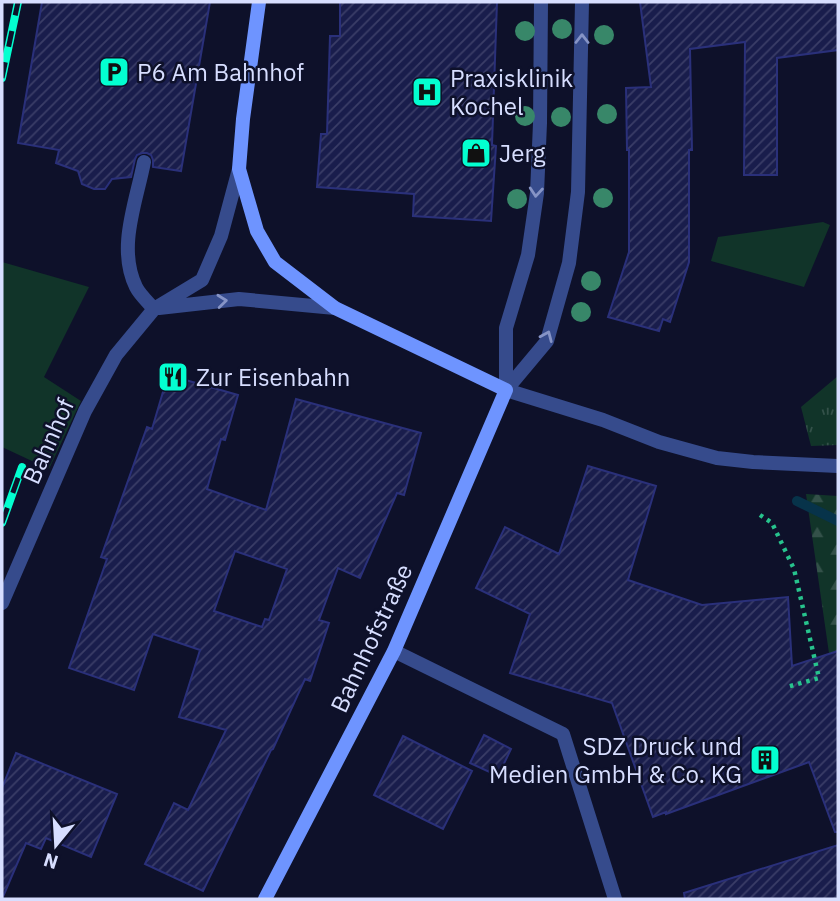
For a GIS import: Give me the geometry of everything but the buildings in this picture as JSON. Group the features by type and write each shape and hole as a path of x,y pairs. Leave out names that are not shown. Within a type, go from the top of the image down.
{"main road":[{"path":"259,2 239,169 257,231 275,262 335,308 506,390"},
{"name":"Bahnhofstraße","path":"265,899 394,651 506,390"}],"street":[{"name":"Bahnhofstraße","path":"506,390 506,328 528,255 537,193 541,2"},
{"name":"Bahnhofstraße","path":"506,390 547,341 569,263 579,192 582,2"},
{"path":"144,163 128,231 129,269 137,290 154,309 239,299 335,308"},
{"name":"Bahnhof","path":"2,603 85,411 116,355 154,309 202,281 221,236 239,169"},
{"path":"506,390 603,420 659,442 718,458 832,466"},
{"path":"394,651 563,734 615,899"}],"path":[{"path":"760,515 772,523 794,569 819,678 787,687"}],"green space":[{"path":"823,222 830,225 804,287 711,261 718,237"},
{"path":"2,262 89,287 44,377 81,401 49,469 2,447"},
{"path":"838,376 838,445 811,446 801,407"},
{"path":"806,494 838,496 838,651 829,653"}],"waterway":[{"path":"797,501 838,521"}],"railway":[{"path":"2,78 18,2"},
{"path":"2,523 22,467"}],"place":[{"name":"P6 Am Bahnhof","path":"114,72"},
{"name":"Praxisklinik Kochel","path":"427,92"},
{"name":"Jerg","path":"476,153"},
{"name":"Zur Eisenbahn","path":"173,377"},
{"name":"SDZ Druck und Medien GmbH & Co. KG","path":"765,760"}]}
